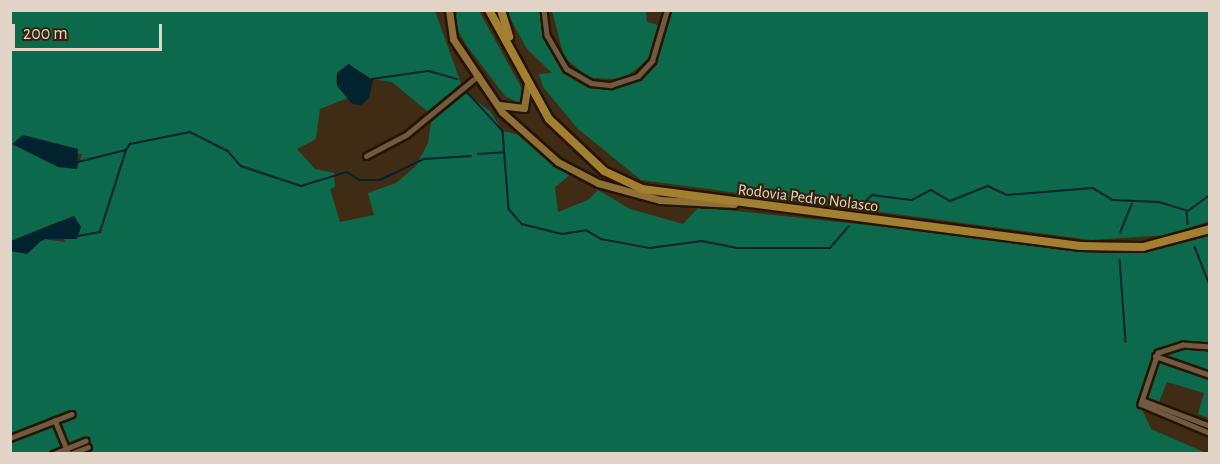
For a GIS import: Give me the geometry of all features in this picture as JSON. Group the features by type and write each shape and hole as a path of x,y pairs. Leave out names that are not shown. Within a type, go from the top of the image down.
{"highway":[{"name":"Rodovia Pedro Nolasco","path":"489,10 515,55 528,84 556,127 604,171 655,192 737,204 1112,248 1143,247 1209,230"},
{"path":"501,10 515,55"}],"main road":[{"path":"449,10 453,39 498,105 534,145 598,183 660,201 737,204"},
{"path":"498,105 524,108 528,84"}],"street":[{"path":"544,10 547,35 567,69 591,83 611,85 638,76 652,61 667,10"},
{"path":"394,147 479,75"},
{"path":"366,156 400,140"},
{"path":"1209,347 1176,346 1155,356 1142,400 1143,407 1209,433"},
{"path":"1155,356 1209,375"},
{"path":"1142,400 1209,426"},
{"path":"10,438 72,414"},
{"path":"55,420 69,452"},
{"path":"69,452 85,441"},
{"path":"53,453 88,447"}],"green space":[{"path":"10,11 435,11 464,92 490,111 503,131 525,136 570,175 555,187 558,212 588,200 598,190 630,209 683,224 699,207 1131,253 1209,236 1209,418 1198,414 1204,393 1167,382 1159,402 1137,398 1151,429 1206,453 11,453 11,251 32,249 43,239 65,242 60,221 11,241","holes":["348,64 372,79 392,82 427,111 431,123 428,143 416,166 396,183 368,193 374,215 340,222 330,189 335,187 334,173 315,169 297,149 316,139 320,109 348,98 336,82 337,73","82,154 77,169 36,156"]},
{"path":"457,11 479,11 526,96 522,105 505,96 467,46 455,26"},
{"path":"506,11 545,11 550,47 562,67 577,81 597,88 619,87 655,65 670,11 1209,11 1209,221 1168,235 1091,240 641,180 578,129 543,87 539,74 552,73 527,49"},
{"path":"552,11 646,11 647,22 658,25 648,60 623,79 589,78 564,57"}],"water":[{"path":"349,64 373,81 369,98 361,105 352,104 337,86 337,73"},
{"path":"23,135 78,149 77,169 58,167 12,144"},
{"path":"74,216 81,227 77,239 43,239 27,254 11,251 11,241"}],"waterway":[{"path":"372,79 429,71 457,79"},
{"path":"468,93 503,131 509,209 522,224 562,234 586,230 601,239 650,248 702,241 738,248 830,248 848,227"},
{"path":"78,162 126,150 130,144 190,132 228,151 241,166 301,186 347,172 360,180 380,180 424,159 471,156"},
{"path":"78,236 100,232 126,150"},
{"path":"478,154 504,152"},
{"path":"861,206 872,195 912,200 931,190 950,201 988,186 1007,195 1093,188 1113,200 1159,202 1188,211 1210,195"},
{"path":"1120,233 1132,204"},
{"path":"1187,212 1188,224"},
{"path":"34,242 44,239"},
{"path":"1195,247 1210,285"},
{"path":"1120,260 1126,342"}]}
